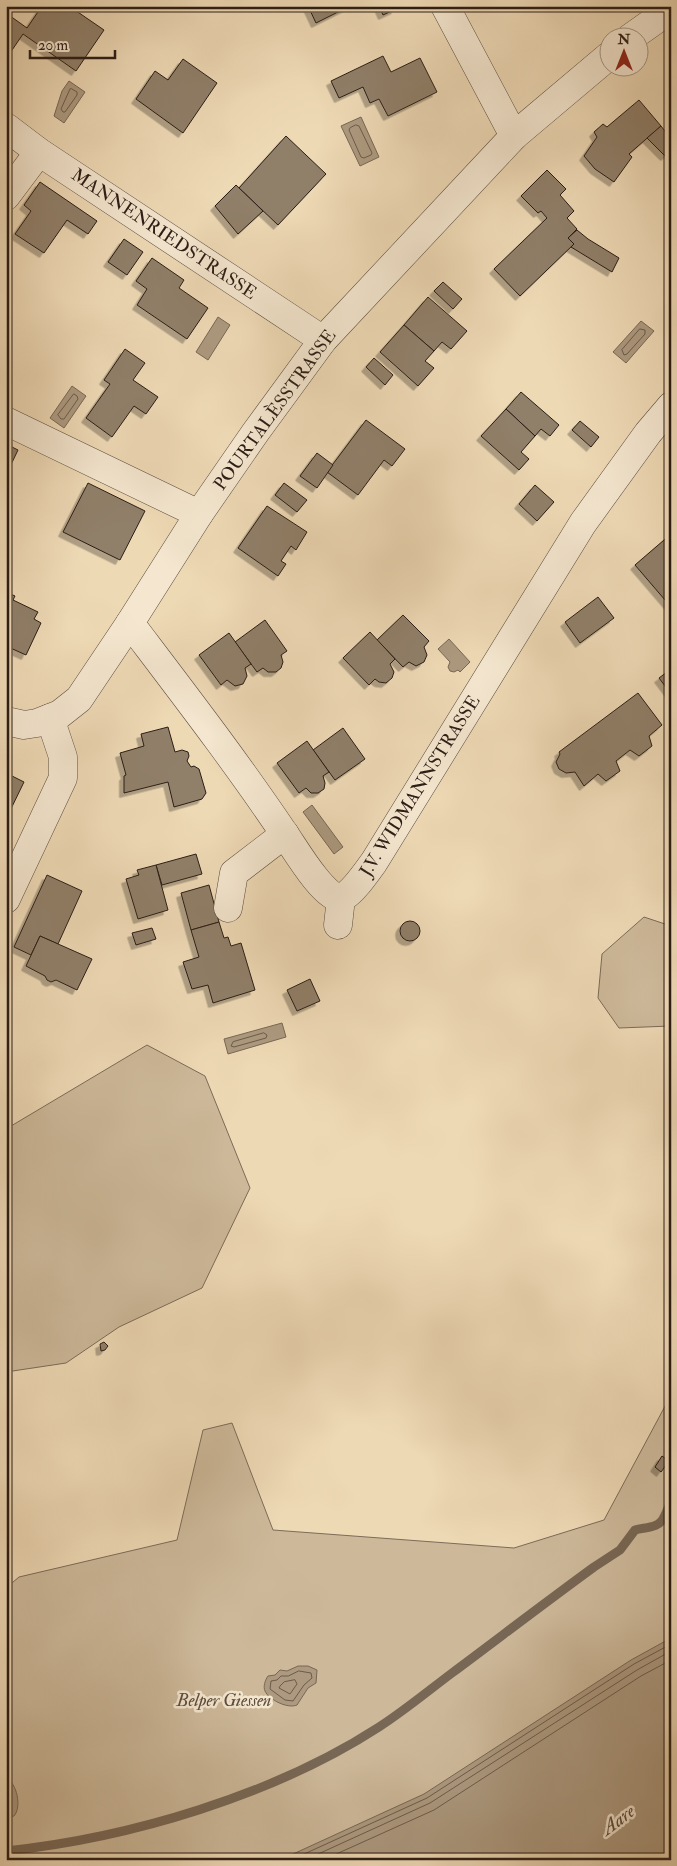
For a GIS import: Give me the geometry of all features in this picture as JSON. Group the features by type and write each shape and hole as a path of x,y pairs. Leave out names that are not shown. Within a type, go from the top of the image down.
{"street":[{"path":"445,6 514,136"},
{"path":"644,28 671,9"},
{"name":"POURTALÈSSTRASSE","path":"6,721 24,724 37,723 70,708 79,699 199,514 323,340 514,136 600,63"},
{"name":"MANNENRIEDSTRASSE","path":"6,127 38,152 323,340"},
{"path":"6,196 38,152"},
{"name":"J.V. WIDMANNSTRASSE","path":"341,898 354,887 374,862 583,523 648,433 671,406"},
{"path":"6,421 199,514"},
{"path":"130,623 238,766 314,876 332,894 341,898 338,925"},
{"path":"6,899 63,778 63,757 50,718"},
{"path":"228,908 234,873 285,834"}],"green space":[{"path":"644,917 671,926 671,1026 619,1028 598,998 602,954"},
{"path":"147,1045 205,1076 250,1188 202,1288 119,1327 66,1363 6,1372 6,1129"},
{"name":"Belper Giessen","path":"671,1395 671,1860 6,1860 6,1588 19,1577 177,1540 203,1430 232,1423 273,1530 514,1548 604,1520"}],"water":[{"path":"69,81 85,92 64,123 54,116 62,91"},
{"path":"361,117 379,157 360,166 341,126"},
{"path":"218,317 230,325 208,360 196,352"},
{"path":"641,321 654,331 626,363 613,352"},
{"path":"72,386 86,396 64,428 50,418"},
{"path":"449,639 470,662 460,672 458,670 450,671 448,667 450,662 438,649"},
{"path":"312,805 343,847 334,854 303,812"},
{"path":"282,1023 286,1037 228,1054 224,1039"},
{"name":"Aare","path":"671,1638 671,1860 280,1860 424,1794 631,1660"},
{"path":"298,1666 308,1666 317,1670 316,1683 308,1688 297,1705 284,1705 270,1698 264,1688 268,1676 275,1675 280,1670 287,1671"},
{"path":"6,1778 13,1785 17,1795 18,1807 14,1816 6,1818"}],"building":[{"path":"42,6 69,6 104,30 76,71 23,34 6,59 6,13 27,28"},
{"path":"308,6 350,6 316,23"},
{"path":"379,6 395,6 396,9 383,15"},
{"path":"383,56 391,72 420,58 437,92 388,116 379,99 370,103 363,87 339,98 331,81"},
{"path":"183,59 217,83 183,133 136,99 155,71 168,80"},
{"path":"639,100 661,126 629,154 632,157 614,182 595,169 584,156 597,137 594,132 603,124 607,127"},
{"path":"661,126 671,139 671,152 665,156 647,138"},
{"path":"286,136 326,174 278,225 239,188"},
{"path":"547,170 566,189 560,195 574,211 567,218 577,229 568,238 574,244 520,296 494,269 547,218 541,211 538,213 521,196"},
{"path":"40,182 97,221 88,234 67,220 44,253 15,234 31,211 24,205"},
{"path":"236,185 263,211 238,234 215,206"},
{"path":"577,230 619,258 612,272 571,247 574,244 568,238"},
{"path":"124,239 143,252 127,275 108,262"},
{"path":"152,258 184,280 179,288 208,308 187,339 137,305 147,289 136,281"},
{"path":"443,282 462,299 453,309 434,291"},
{"path":"428,297 467,331 451,349 442,342 434,351 404,325"},
{"path":"404,325 434,351 425,361 434,368 418,386 380,352"},
{"path":"125,349 145,363 133,380 158,397 146,414 134,406 112,437 86,418 110,384 104,380"},
{"path":"374,358 393,375 385,385 366,367"},
{"path":"521,392 559,425 550,436 541,429 535,436 506,409"},
{"path":"506,409 535,436 521,452 529,459 519,470 481,436"},
{"path":"366,420 405,449 392,466 384,460 358,495 327,472"},
{"path":"580,421 599,437 591,447 572,430"},
{"path":"6,444 18,450 6,475"},
{"path":"317,453 333,465 317,488 300,476"},
{"path":"88,483 145,511 120,560 63,532"},
{"path":"284,483 307,500 297,512 275,495"},
{"path":"535,485 554,502 537,521 519,504"},
{"path":"267,506 307,532 296,550 291,546 281,561 286,564 278,576 238,548"},
{"path":"671,534 671,607 635,565"},
{"path":"6,592 15,596 13,600 38,612 34,619 41,623 26,655 6,646"},
{"path":"598,597 614,618 580,643 565,622"},
{"path":"403,615 429,641 424,647 427,655 424,662 416,666 409,662 403,667 377,640"},
{"path":"265,620 287,651 281,655 283,662 281,668 276,672 268,672 263,668 257,672 235,642"},
{"path":"370,632 395,659 390,664 394,672 392,678 386,683 375,679 369,685 343,658"},
{"path":"229,633 251,664 245,668 247,676 243,684 235,686 227,680 221,685 199,655"},
{"path":"671,669 671,694 659,678"},
{"path":"638,693 662,725 649,736 652,746 639,756 630,750 616,761 620,771 606,781 598,774 584,786 575,772 566,773 559,769 556,762 560,754 559,752"},
{"path":"168,727 175,752 182,750 188,752 187,761 191,767 194,766 199,769 206,793 202,799 174,807 168,782 124,793 124,776 126,775 120,753 144,746 141,734"},
{"path":"343,728 365,759 335,780 313,750"},
{"path":"307,741 329,772 323,776 324,789 318,793 311,793 306,788 299,793 277,763"},
{"path":"6,773 24,782 7,817 6,816"},
{"path":"196,854 202,874 162,885 156,865"},
{"path":"156,865 168,910 138,919 126,879 139,875 137,870"},
{"path":"47,875 82,891 58,944 40,936 31,955 14,947"},
{"path":"209,885 219,922 191,930 181,893"},
{"path":"410,921 417,924 420,931 417,938 410,941 403,938 400,931 403,924"},
{"path":"219,922 224,938 228,937 231,946 241,943 255,990 213,1003 208,985 192,989 183,962 199,957 191,930"},
{"path":"152,928 156,939 136,945 132,933"},
{"path":"40,936 92,959 77,990 56,980 51,982 45,976 26,966"},
{"path":"310,979 320,1001 297,1011 287,990"},
{"path":"104,1342 108,1346 105,1350 101,1351 100,1344"},
{"path":"662,1456 669,1461 661,1472 655,1467"}],"waterway":[{"path":"6,1851 102,1836 200,1810 248,1793 338,1751 398,1714 576,1580 620,1550 635,1530 659,1524 671,1502"}]}
